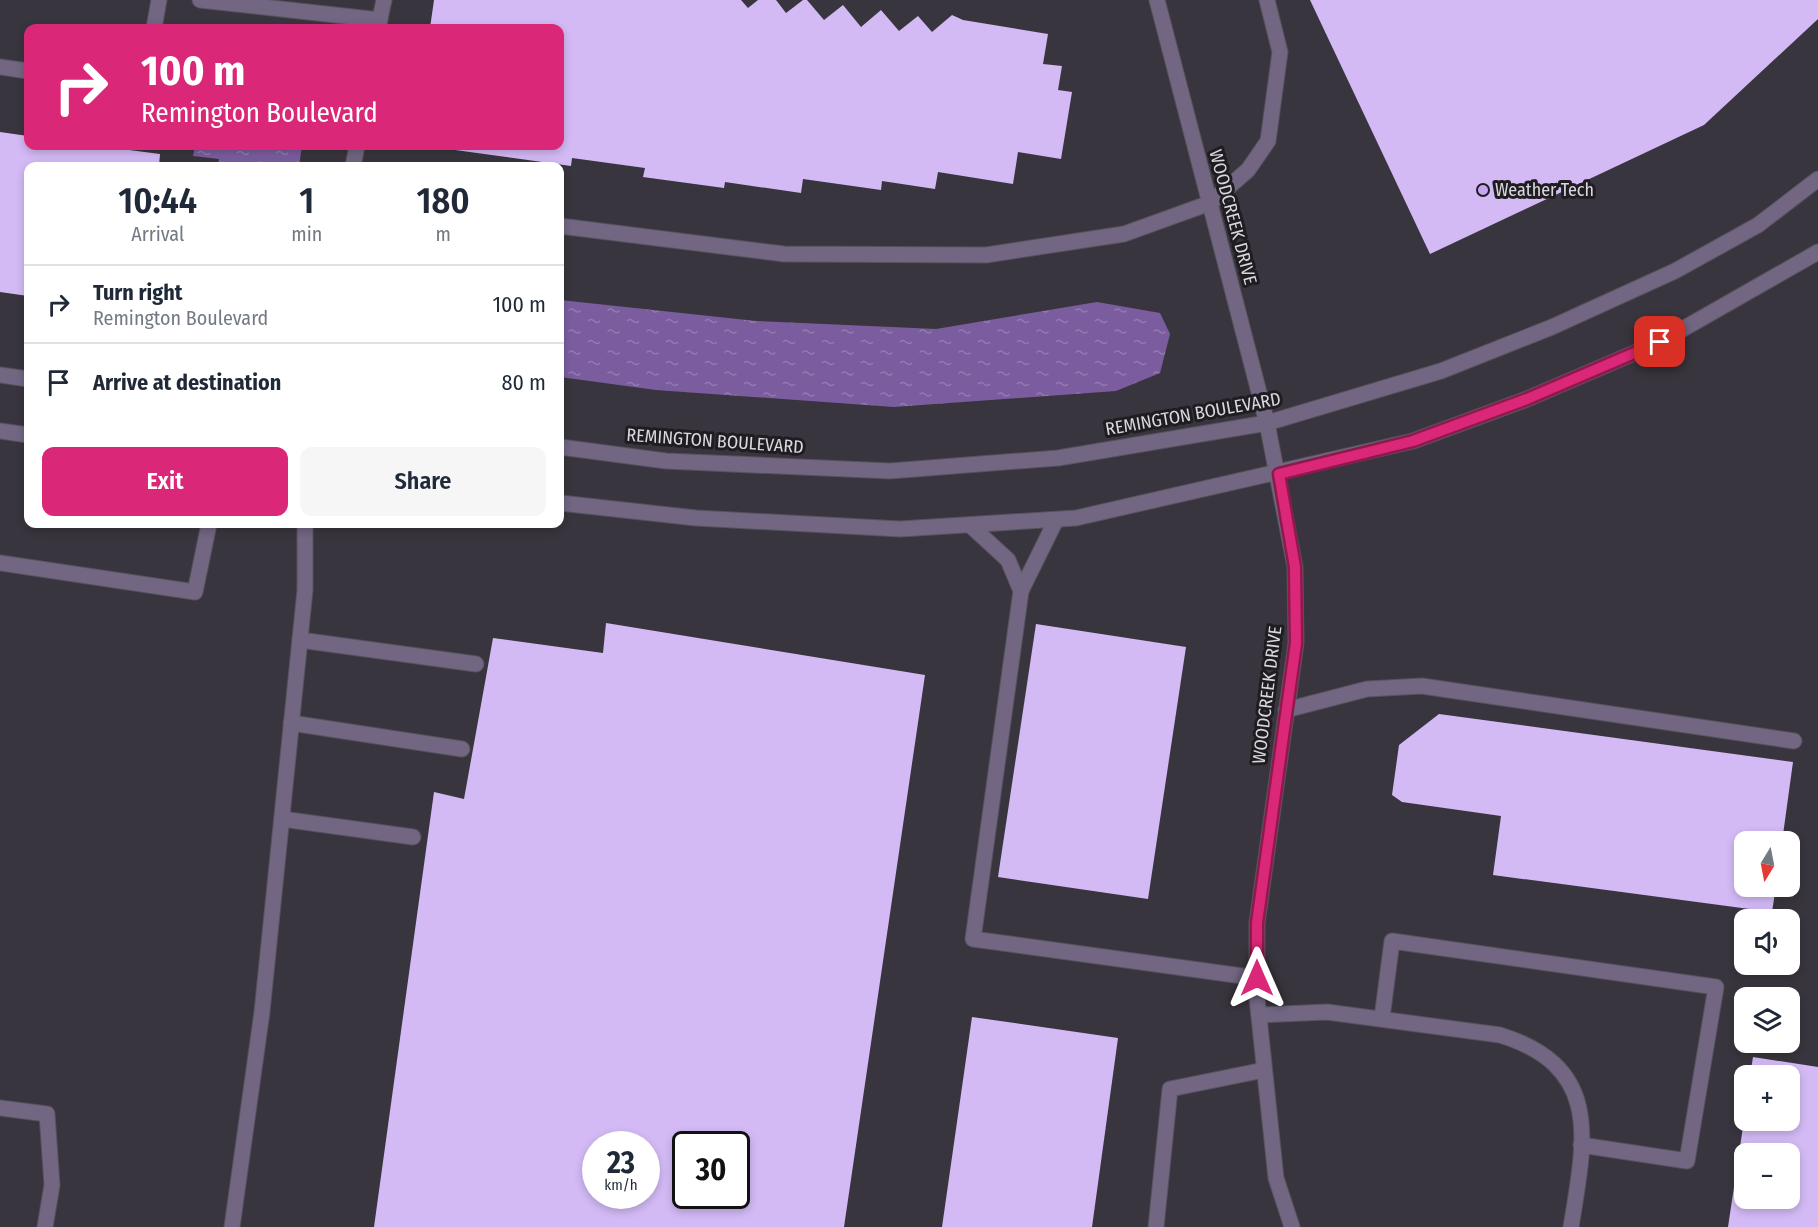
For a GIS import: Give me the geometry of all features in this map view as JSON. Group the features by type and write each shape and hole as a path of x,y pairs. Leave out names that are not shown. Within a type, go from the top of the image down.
{"street":[{"path":"155,24 159,0"},
{"path":"200,0 379,24 384,0"},
{"name":"WOODCREEK DRIVE","path":"1157,0 1267,423 1279,474 1295,567 1296,643 1257,923 1259,1015 1276,1178 1292,1227"},
{"path":"564,226 784,254 986,255 1124,234 1210,203 1248,170 1268,141 1280,52 1267,0"},
{"path":"0,67 24,70"},
{"name":"REMINGTON BOULEVARD","path":"564,447 666,460 890,471 1058,458 1267,423 1441,371 1552,327 1675,271 1758,225 1818,179"},
{"path":"564,503 696,518 900,529 1076,518 1279,474 1413,441 1527,399 1660,342 1818,252"},
{"path":"0,375 24,378"},
{"path":"0,431 24,434"},
{"path":"1056,520 1021,591 973,939 1257,978"},
{"path":"970,525 1008,560 1021,591"},
{"path":"0,563 195,592 208,528"},
{"path":"232,1227 262,1012 305,590 305,528"},
{"path":"300,640 476,664"},
{"path":"1286,710 1367,689 1422,686 1794,741"},
{"path":"291,723 462,749"},
{"path":"282,819 414,837"},
{"path":"1382,1018 1392,941 1716,987 1687,1161 1581,1145"},
{"path":"1259,1015 1327,1012 1500,1035 1526,1042 1569,1078 1578,1099 1581,1145 1571,1227"},
{"path":"1156,1227 1170,1089 1264,1070"},
{"path":"0,1107 47,1114 52,1185 45,1227"}],"water":[{"path":"194,150 301,150 300,162 219,162 219,159 193,156"},
{"path":"564,300 756,321 936,329 1097,302 1160,313 1170,334 1160,373 1116,391 894,407 656,390 564,378"}],"building":[{"path":"434,0 741,0 748,8 758,0 776,0 786,13 803,0 807,0 824,20 843,5 861,27 881,10 899,31 918,16 932,32 952,15 963,20 1048,34 1043,64 1062,66 1058,90 1072,92 1061,159 1018,152 1013,184 938,172 935,189 882,181 881,190 803,179 801,193 725,182 724,188 643,177 645,168 572,158 571,166 564,165 564,162 542,162 455,150 564,150 564,24 431,24"},
{"name":"Weather Tech","path":"1310,0 1818,0 1818,19 1704,125 1430,254"},
{"path":"0,132 24,135 24,150 129,150 160,154 159,162 24,162 24,295 0,292"},
{"path":"606,623 925,675 844,1227 374,1227 434,792 464,799 493,638 603,653"},
{"path":"1036,624 1186,647 1148,899 998,877"},
{"path":"1439,714 1793,762 1784,831 1734,831 1734,897 1774,897 1772,909 1749,909 1493,875 1501,816 1402,802 1392,795 1399,745"},
{"path":"972,1017 1118,1038 1092,1227 942,1227"},
{"path":"1753,1057 1818,1067 1818,1227 1728,1227 1734,1187 1734,1209 1800,1209 1800,1143 1741,1143 1742,1131 1800,1131 1800,1065 1752,1065"}],"place":[{"name":"Weather Tech","path":"1483,190"}],"route":[{"path":"1257,978 1257,923 1296,643 1295,567 1279,474 1413,441 1527,399 1660,342"}]}
